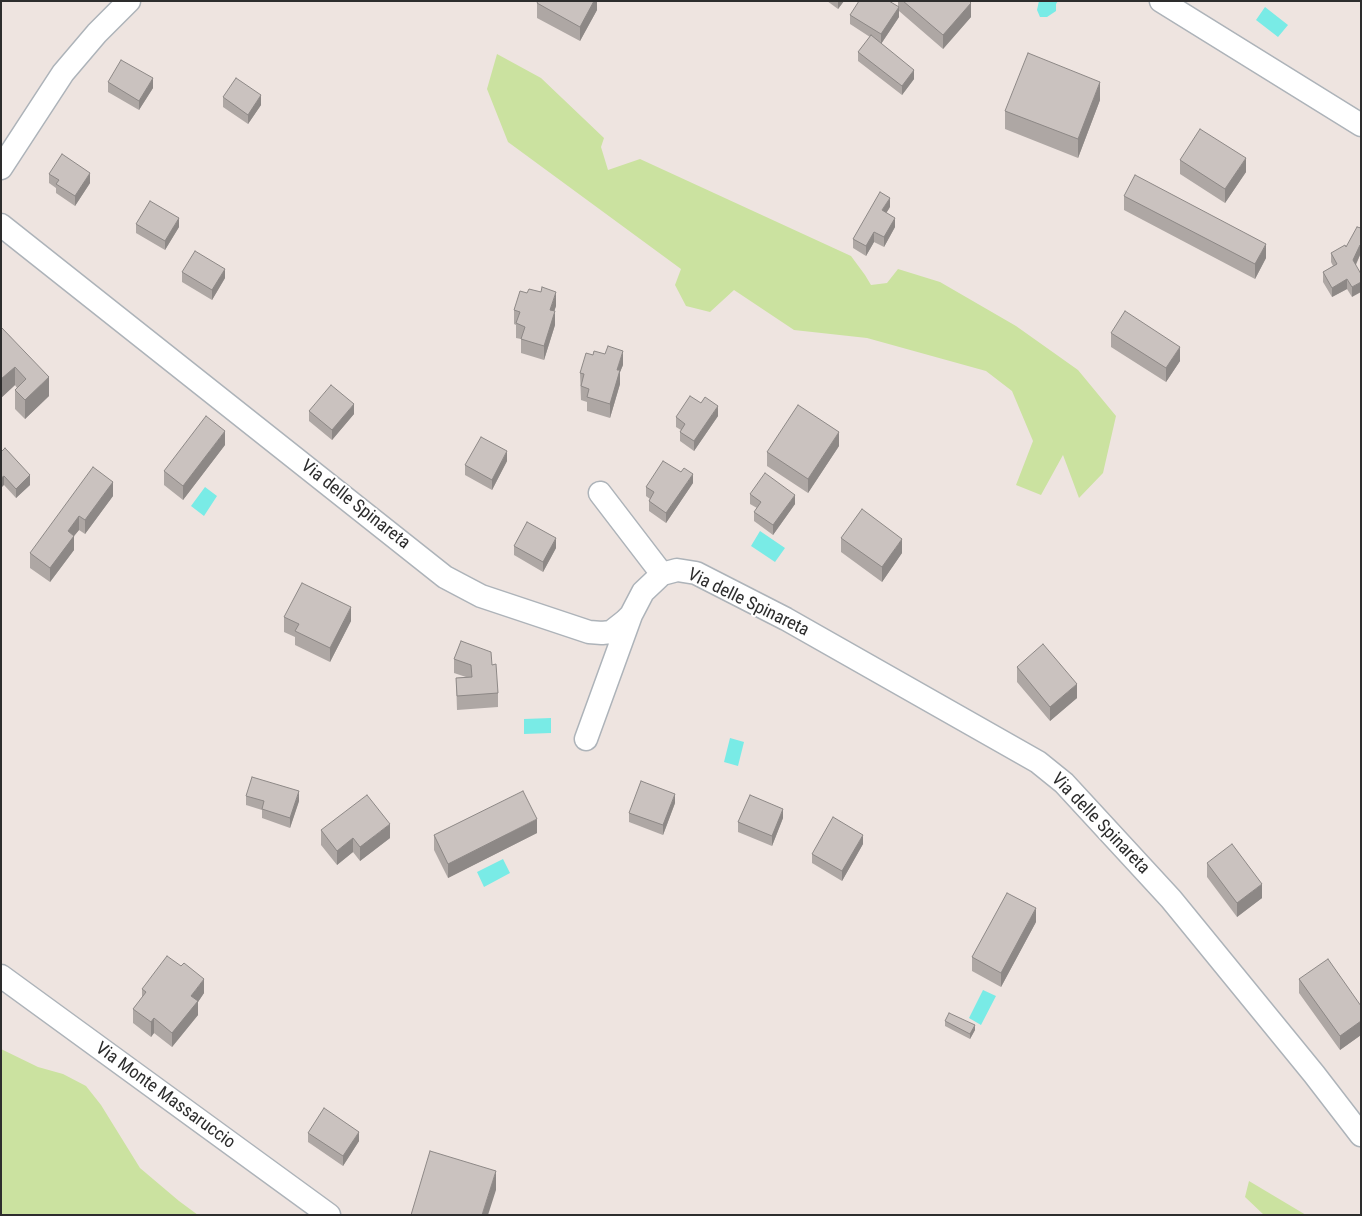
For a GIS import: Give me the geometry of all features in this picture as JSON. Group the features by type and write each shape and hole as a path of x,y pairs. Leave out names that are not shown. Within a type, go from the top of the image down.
{"street":[{"path":"1,168 63,72 96,33 129,1"},
{"path":"1162,1 1361,125"},
{"name":"Via delle Spinareta","path":"1,225 445,577 481,596 596,634 610,632 618,627 631,615 643,592 662,574 677,570 696,573 786,619 1025,753 1064,783 1171,899 1314,1074 1361,1135"},
{"path":"600,493 662,574"},
{"path":"586,739 631,615"},
{"name":"Via Monte Massaruccio","path":"1,976 329,1215"}],"green space":[{"path":"497,54 541,78 604,138 601,147 608,170 640,159 851,256 871,285 887,283 898,269 940,282 1016,326 1078,370 1116,416 1103,473 1079,498 1063,455 1041,495 1016,485 1033,441 1012,391 986,371 867,338 794,330 734,290 710,312 686,306 675,285 681,269 508,142 487,89"},
{"path":"1,1049 38,1067 63,1074 86,1086 101,1105 140,1168 198,1215 1,1215"},
{"path":"1249,1181 1306,1215 1264,1215 1245,1197"}],"water":[{"path":"1039,1 1058,1 1056,11 1047,17 1040,17 1037,10"},
{"path":"1265,7 1288,25 1278,37 1256,20"},
{"path":"205,487 217,496 204,516 191,506"},
{"path":"760,531 785,548 775,562 751,546"},
{"path":"551,718 551,733 524,734 524,719"},
{"path":"730,738 744,742 738,766 724,762"},
{"path":"503,859 510,873 484,887 477,872"},
{"path":"983,990 996,996 981,1025 969,1018"}],"building":[{"path":"538,1 594,1 580,27 537,3"},
{"path":"859,1 889,1 899,7 881,34 850,15"},
{"path":"903,1 969,1 971,3 943,35"},
{"path":"871,35 914,70 902,86 858,52"},
{"path":"1028,53 1100,82 1078,139 1005,111"},
{"path":"121,60 153,78 139,101 108,82"},
{"path":"236,78 261,95 248,115 223,97"},
{"path":"1200,129 1246,158 1225,189 1180,160"},
{"path":"62,154 90,173 75,196 56,184 59,180 49,174"},
{"path":"1135,175 1266,244 1255,264 1124,196"},
{"path":"880,192 890,198 882,210 895,218 884,237 874,232 866,246 853,239"},
{"path":"150,201 179,218 165,241 136,224"},
{"path":"1357,227 1361,228 1361,246 1353,260 1361,274 1361,282 1352,287 1347,279 1332,288 1323,272 1337,264 1331,253 1345,245 1346,247"},
{"path":"195,251 225,269 212,290 182,272"},
{"path":"542,287 556,292 550,310 555,311 544,346 521,339 525,327 516,323 520,312 514,310 520,291 527,293 529,289 541,292"},
{"path":"1125,311 1180,347 1166,368 1111,333"},
{"path":"1,327 49,377 25,400 15,390 26,379 15,367 1,379"},
{"path":"608,346 623,351 617,370 620,370 610,404 587,397 589,389 581,386 584,374 580,373 586,353 593,355 594,351 605,354"},
{"path":"331,385 354,404 332,430 309,411"},
{"path":"690,396 701,403 705,397 718,406 694,441 680,432 685,424 676,417"},
{"path":"798,405 839,432 808,479 767,452"},
{"path":"206,416 225,431 183,486 164,471"},
{"path":"481,437 507,451 492,480 465,465"},
{"path":"5,448 30,475 16,489 4,476 1,478 1,452"},
{"path":"663,461 681,472 684,468 693,474 666,513 649,501 654,492 646,487"},
{"path":"93,467 113,482 85,520 79,516 68,531 74,536 50,568 30,553"},
{"path":"765,473 795,495 773,525 754,512 761,502 750,494"},
{"path":"862,509 902,539 882,567 841,538"},
{"path":"527,522 556,538 543,562 514,546"},
{"path":"302,583 351,607 330,648 295,631 299,624 284,617"},
{"path":"461,641 491,652 492,665 496,664 498,693 457,696 456,678 472,677 471,665 454,659"},
{"path":"1043,644 1077,684 1050,707 1017,667"},
{"path":"252,777 299,791 290,818 262,809 264,801 246,796"},
{"path":"641,781 675,794 663,825 629,813"},
{"path":"523,791 537,819 448,864 434,835"},
{"path":"367,795 390,824 360,847 353,838 337,851 321,830"},
{"path":"750,795 783,809 772,836 738,822"},
{"path":"833,817 863,835 842,871 812,854"},
{"path":"1232,844 1262,884 1237,903 1207,863"},
{"path":"1007,893 1036,908 1001,973 972,957"},
{"path":"167,956 181,966 184,963 204,979 191,996 198,1001 172,1033 154,1018 151,1022 133,1009 146,992 142,989"},
{"path":"1328,959 1361,1006 1361,1021 1340,1036 1299,979"},
{"path":"949,1013 975,1025 970,1034 945,1021"},
{"path":"324,1108 359,1132 343,1156 308,1133"},
{"path":"430,1151 496,1171 482,1215 411,1215"}]}
